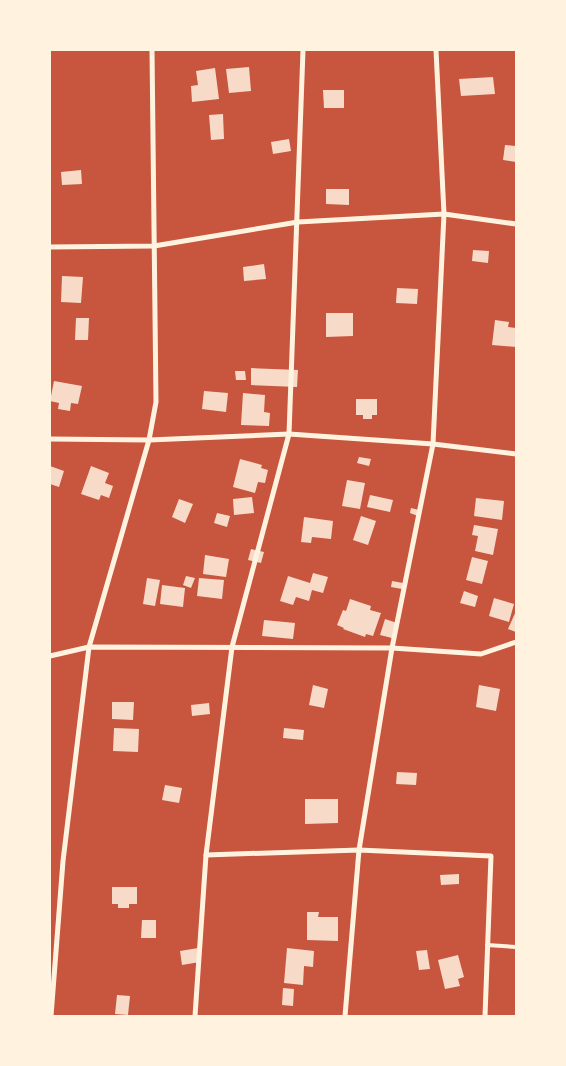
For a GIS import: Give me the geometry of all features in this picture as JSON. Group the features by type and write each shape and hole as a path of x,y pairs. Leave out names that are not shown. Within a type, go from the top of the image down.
{"street":[{"path":"51,1016 63,861 89,647 149,440 156,402 152,50"},
{"path":"195,1016 206,855 232,647 290,434 303,50"},
{"path":"345,1016 359,850 392,648 433,444 444,214 436,50"},
{"path":"50,247 154,246 298,222 444,214 516,224"},
{"path":"50,439 149,440 290,434 433,444 516,454"},
{"path":"50,656 89,647 392,648 481,654 516,642"},
{"path":"206,855 359,850 491,856 485,1016"}],"lane":[{"path":"487,945 516,947"}],"building":[{"path":"249,67 251,91 229,93 226,69"},
{"path":"215,68 219,99 192,102 191,86 198,85 196,71"},
{"path":"493,77 495,94 461,96 459,79"},
{"path":"323,90 344,90 344,108 324,108"},
{"path":"223,114 224,139 211,140 209,115"},
{"path":"289,139 291,151 273,154 271,142"},
{"path":"505,145 516,146 516,162 503,160"},
{"path":"81,170 82,184 62,185 61,172"},
{"path":"326,189 349,189 349,205 326,204"},
{"path":"473,250 489,251 488,263 472,261"},
{"path":"264,264 266,279 244,281 243,267"},
{"path":"62,276 83,277 81,303 61,302"},
{"path":"397,288 418,289 417,304 396,303"},
{"path":"326,313 353,313 353,336 326,337"},
{"path":"76,318 89,318 88,340 75,340"},
{"path":"495,320 509,322 508,327 516,328 516,347 492,345"},
{"path":"251,368 298,370 297,387 251,385"},
{"path":"235,371 245,371 246,380 236,380"},
{"path":"54,381 82,386 78,404 71,403 70,411 58,409 59,403 50,401"},
{"path":"204,391 228,393 226,412 202,409"},
{"path":"243,393 265,395 264,412 270,413 269,426 241,425"},
{"path":"356,399 377,399 377,415 372,415 372,419 363,419 363,415 356,415"},
{"path":"359,457 371,459 369,466 357,463"},
{"path":"240,459 262,465 261,468 268,470 265,483 258,482 255,493 233,487"},
{"path":"50,466 64,471 59,487 50,484"},
{"path":"91,466 109,473 105,483 113,486 109,498 101,495 99,500 81,494"},
{"path":"347,480 365,483 360,509 342,506"},
{"path":"370,495 393,500 390,512 367,507"},
{"path":"252,497 254,513 234,515 233,499"},
{"path":"476,498 504,501 502,520 474,516"},
{"path":"179,499 193,504 185,523 172,517"},
{"path":"411,508 419,510 418,516 410,513"},
{"path":"217,513 230,516 227,527 214,523"},
{"path":"361,516 376,521 368,545 353,540"},
{"path":"304,517 333,521 331,539 312,537 311,543 301,542"},
{"path":"474,525 498,529 493,555 475,551 478,536 472,535"},
{"path":"251,549 264,552 261,563 248,560"},
{"path":"205,555 229,559 226,577 203,574"},
{"path":"472,557 488,561 482,584 466,580"},
{"path":"313,573 328,577 323,593 312,590 309,601 296,597 293,605 280,601 288,576 310,583"},
{"path":"186,576 195,578 191,588 183,585"},
{"path":"147,578 160,580 155,606 143,604"},
{"path":"199,578 224,580 222,599 197,596"},
{"path":"392,581 403,583 402,589 391,587"},
{"path":"162,585 185,588 183,607 160,604"},
{"path":"464,591 478,596 475,607 460,603"},
{"path":"494,598 514,604 509,622 489,616"},
{"path":"350,599 371,606 370,610 381,613 373,636 366,634 365,637 337,625 343,610 346,611"},
{"path":"516,611 516,632 508,629"},
{"path":"385,619 397,623 392,638 380,635"},
{"path":"264,620 295,623 293,639 262,636"},
{"path":"313,685 328,689 324,708 309,705"},
{"path":"479,685 500,689 496,711 476,707"},
{"path":"112,702 134,702 133,720 112,719"},
{"path":"209,703 210,714 192,716 191,705"},
{"path":"114,728 139,729 138,752 113,751"},
{"path":"284,728 304,730 303,740 283,738"},
{"path":"397,772 417,773 416,785 396,784"},
{"path":"165,785 182,788 179,803 162,800"},
{"path":"305,799 338,799 338,823 305,824"},
{"path":"459,874 459,884 441,885 440,875"},
{"path":"112,887 137,887 137,904 129,904 129,908 118,908 118,904 112,904"},
{"path":"307,912 319,912 318,917 338,917 338,941 307,940"},
{"path":"142,920 156,920 156,938 141,938"},
{"path":"198,948 200,962 182,965 180,951"},
{"path":"287,948 314,951 313,967 304,966 303,985 284,983"},
{"path":"427,950 430,969 419,970 416,951"},
{"path":"458,955 464,977 458,979 460,986 445,989 438,960"},
{"path":"283,988 294,989 293,1006 282,1005"},
{"path":"117,995 130,996 128,1015 115,1014"}]}
